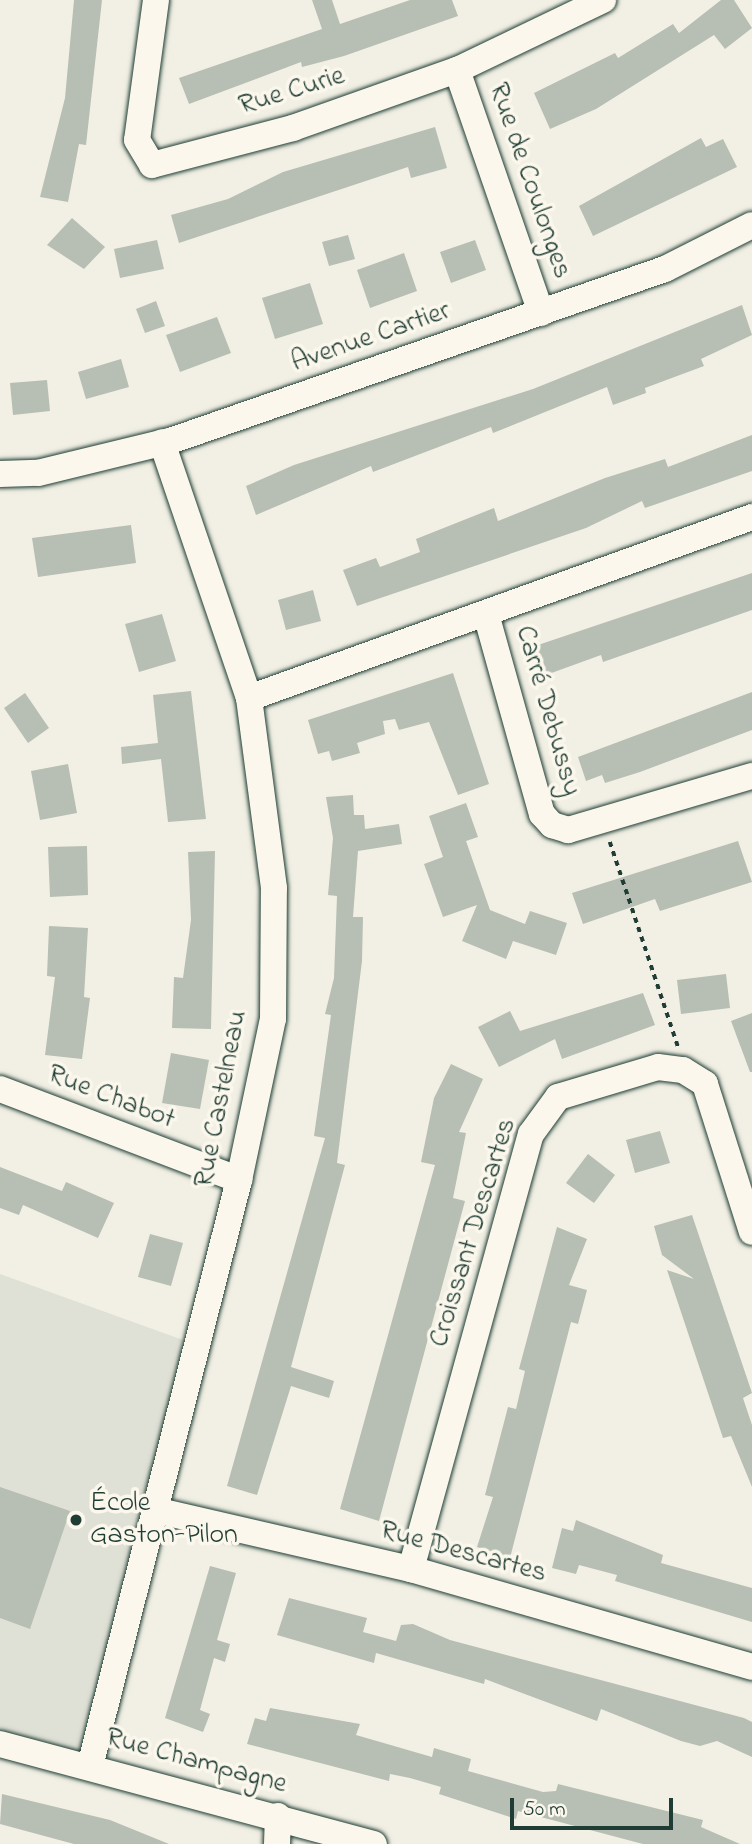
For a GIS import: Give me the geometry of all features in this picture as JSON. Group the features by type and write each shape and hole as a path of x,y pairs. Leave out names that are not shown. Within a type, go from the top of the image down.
{"street":[{"name":"Rue Curie","path":"156,0 137,140 152,165 293,128 457,70 603,0"},
{"name":"Rue de Coulonges","path":"457,70 541,313"},
{"name":"Avenue Cartier","path":"0,474 38,473 162,442 665,268 752,225"},
{"name":"Rue Castelneau","path":"90,1766 239,1180 274,1019 274,887 249,698 162,442"},
{"name":"Carré Debussy","path":"249,698 752,517"},
{"name":"Carré Debussy","path":"486,614 542,814 568,830 752,776"},
{"name":"Croissant Descartes","path":"411,1569 531,1134 558,1097 658,1067 682,1070"},
{"path":"682,1070 705,1084 752,1232"},
{"name":"Rue Chabot","path":"0,1089 239,1180"},
{"name":"Rue Descartes","path":"155,1510 411,1569 752,1667"},
{"name":"Rue Champagne","path":"0,1744 278,1816 374,1844"},
{"path":"277,1844 278,1816"}],"path":[{"path":"602,820 676,1033 682,1070"}],"shaded area":[{"name":"École Gaston-Pilon","path":"0,1274 197,1345 90,1766 0,1744"}],"building":[{"path":"74,0 102,0 86,145 79,144 68,202 40,197 65,98"},
{"path":"312,0 332,0 340,24 410,0 452,0 458,16 344,56 302,67 301,62 189,104 179,78 322,29"},
{"path":"721,0 734,0 752,28 725,49 714,35 596,109 550,129 534,93 615,53 618,58 673,24 679,33"},
{"path":"435,127 447,168 411,178 408,167 179,243 171,215 228,199 283,172"},
{"path":"701,138 706,147 723,139 737,167 593,236 579,206"},
{"path":"72,218 105,247 84,269 47,245"},
{"path":"348,235 355,259 329,266 322,242"},
{"path":"157,240 164,269 120,278 114,249"},
{"path":"475,240 486,270 451,283 440,252"},
{"path":"404,253 417,291 370,308 357,270"},
{"path":"310,283 323,324 275,339 262,298"},
{"path":"156,301 165,326 145,333 136,309"},
{"path":"742,305 752,335 701,359 704,366 645,388 646,393 613,405 607,387 493,433 491,427 373,472 371,466 256,515 246,486 294,465 533,389"},
{"path":"217,317 231,353 180,372 166,335"},
{"path":"121,359 129,387 86,399 78,372"},
{"path":"47,380 50,411 13,415 10,383"},
{"path":"752,435 752,471 645,508 642,501 586,528 357,606 343,570 376,558 380,567 420,552 416,539 494,508 498,521 605,478 665,459 668,467"},
{"path":"131,525 136,563 38,577 32,538"},
{"path":"752,573 752,610 603,662 601,655 546,675 535,646"},
{"path":"313,590 321,621 286,630 278,600"},
{"path":"162,614 176,661 139,672 125,624"},
{"path":"453,673 489,784 458,795 429,722 399,730 395,719 383,721 385,734 357,743 360,753 332,761 329,751 318,754 308,720"},
{"path":"191,691 206,819 168,822 161,759 122,764 121,747 158,743 153,695"},
{"path":"752,692 752,730 605,783 602,775 586,781 578,757"},
{"path":"25,693 49,728 28,743 4,708"},
{"path":"68,764 77,813 40,820 31,771"},
{"path":"353,795 354,815 364,815 365,829 399,824 402,844 358,851 353,917 363,917 362,961 337,1163 345,1165 291,1367 334,1381 329,1398 291,1386 257,1495 227,1486 325,1138 314,1136 331,1015 325,1014 334,978 337,896 328,895 333,838 326,797"},
{"path":"466,803 478,837 466,841 490,910 525,924 530,911 567,923 556,955 513,941 506,959 462,941 477,905 443,917 424,864 443,857 429,816"},
{"path":"738,841 752,882 660,911 655,899 583,924 572,893"},
{"path":"87,846 88,895 50,897 48,847"},
{"path":"215,851 211,1029 172,1028 174,977 183,978 191,920 188,852"},
{"path":"49,926 88,928 84,997 90,998 82,1059 45,1055 55,977 47,976"},
{"path":"726,974 730,1008 681,1014 677,980"},
{"path":"643,993 655,1025 562,1059 555,1039 499,1067 478,1027 510,1011 520,1031"},
{"path":"752,1013 752,1072 750,1072 731,1021"},
{"path":"171,1053 209,1060 200,1109 162,1103"},
{"path":"451,1064 483,1079 459,1132 466,1133 453,1198 465,1201 379,1521 340,1509 435,1165 421,1162 434,1098"},
{"path":"660,1131 670,1163 635,1173 626,1140"},
{"path":"588,1154 615,1175 594,1203 566,1183"},
{"path":"0,1167 62,1191 66,1182 114,1203 98,1238 23,1205 19,1215 0,1208"},
{"path":"692,1215 752,1393 743,1398 752,1425 752,1487 731,1436 723,1438 667,1270 694,1279 662,1255 654,1226"},
{"path":"557,1227 587,1239 569,1285 587,1290 578,1324 571,1322 510,1558 477,1547 493,1497 485,1495 508,1407 516,1409 525,1371 519,1369"},
{"path":"150,1234 183,1243 171,1286 138,1277"},
{"path":"0,1487 70,1511 30,1629 0,1618"},
{"path":"576,1520 663,1555 661,1563 752,1588 752,1622 615,1581 617,1575 579,1565 576,1574 552,1568 562,1528 573,1531"},
{"path":"210,1566 236,1573 217,1640 230,1644 225,1662 214,1658 200,1710 210,1714 203,1732 165,1718"},
{"path":"289,1598 367,1618 363,1632 396,1641 401,1625 413,1624 450,1640 744,1718 752,1722 752,1757 717,1741 700,1746 681,1741 601,1709 597,1721 485,1679 484,1684 376,1653 374,1663 277,1635"},
{"path":"270,1708 360,1724 356,1735 432,1757 434,1748 471,1759 468,1771 543,1792 556,1791 558,1784 703,1820 701,1827 740,1844 643,1844 518,1811 516,1819 439,1794 441,1787 410,1778 390,1774 389,1781 247,1744 255,1718 266,1721"},
{"path":"2,1794 110,1820 169,1844 74,1844 0,1824"}],"place":[{"name":"École Gaston-Pilon","path":"76,1520"}]}
